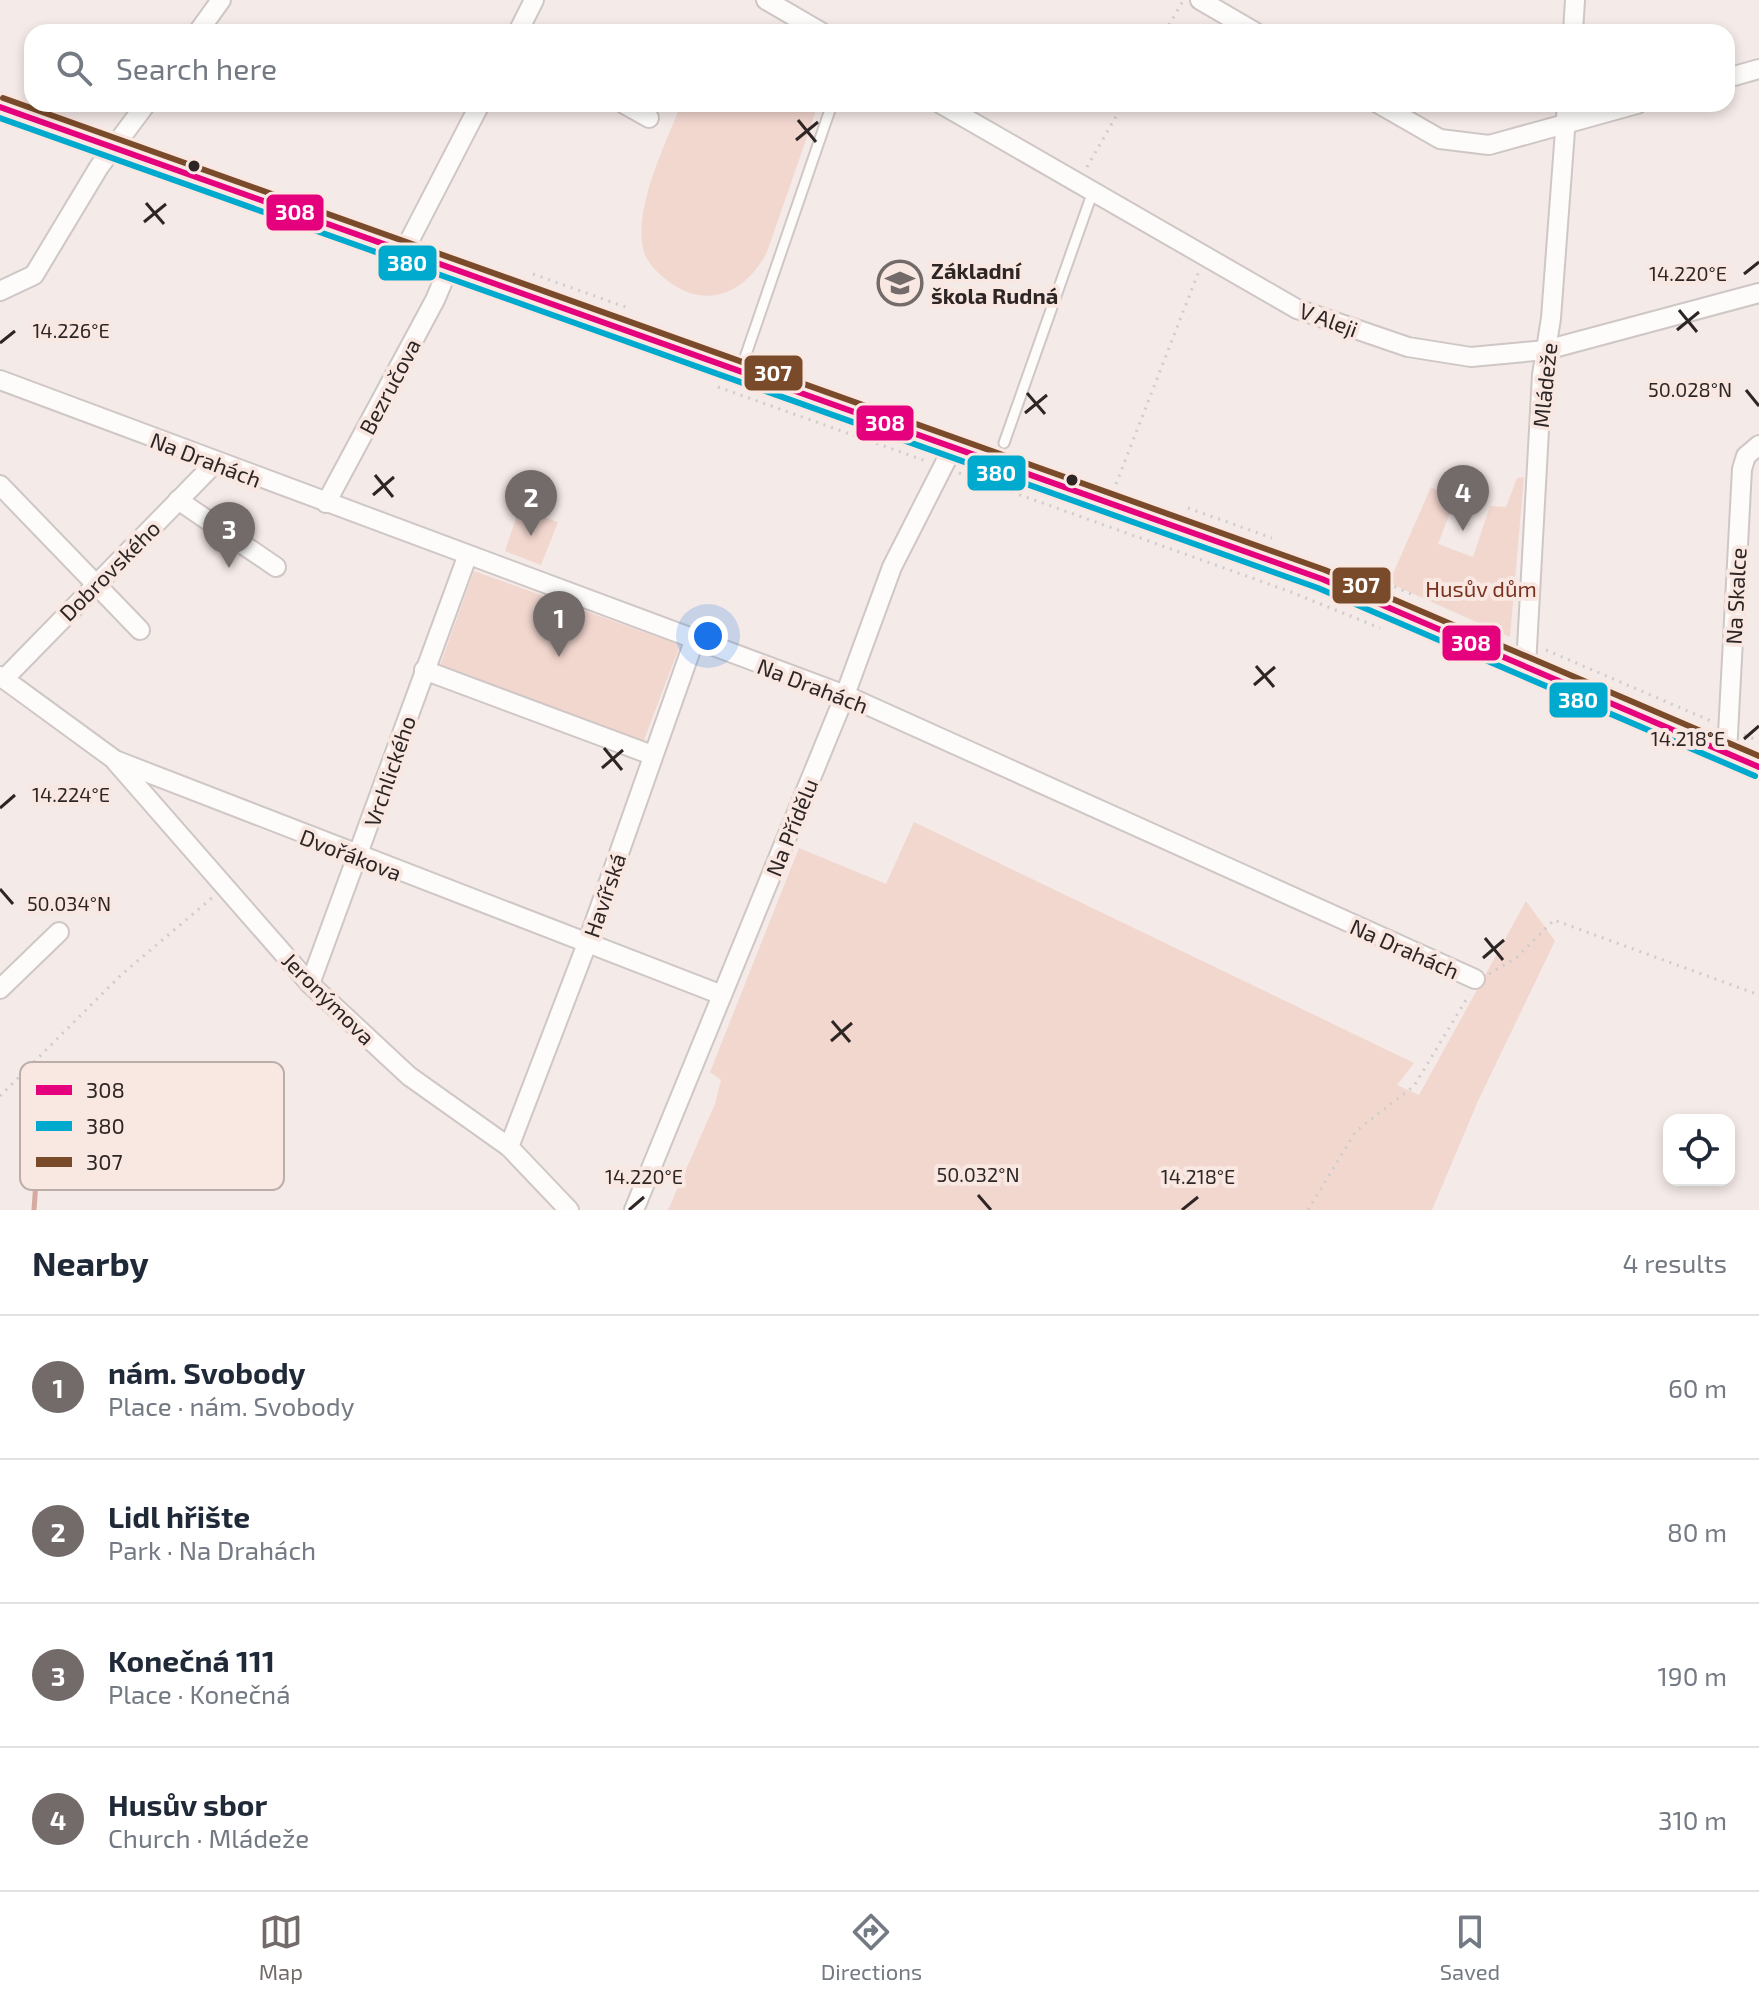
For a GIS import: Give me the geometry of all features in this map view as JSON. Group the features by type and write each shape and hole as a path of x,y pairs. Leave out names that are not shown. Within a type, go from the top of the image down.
{"main road":[{"path":"0,107 740,371 948,457 1108,503 1532,657 1734,743 1759,767"}],"street":[{"path":"204,24 221,0"},
{"path":"522,24 534,0"},
{"path":"766,0 807,24"},
{"path":"1200,0 1241,24"},
{"path":"1574,24 1575,0"},
{"path":"1735,76 1759,69"},
{"path":"0,291 34,275 140,112"},
{"path":"404,251 476,112"},
{"path":"638,112 649,118"},
{"name":"V Aleji","path":"954,112 1297,309 1408,347 1471,357 1546,350 1759,293"},
{"path":"1393,112 1440,139 1489,145 1610,112"},
{"name":"Mládeže","path":"1532,657 1542,375 1566,112"},
{"name":"Bezručova","path":"326,503 435,300 449,267"},
{"name":"Na Drahách","path":"0,380 467,557 845,695 1475,979"},
{"name":"Na Skalce","path":"1734,743 1742,469 1746,456 1759,445"},
{"name":"Na Přídělu","path":"634,1210 845,695 892,567 948,457"},
{"name":"Dobrovského","path":"2,677 215,463"},
{"path":"0,485 140,630"},
{"path":"178,500 276,567"},
{"name":"Vrchlického","path":"310,984 359,858 467,557"},
{"name":"Havířská","path":"509,1147 588,941 694,641"},
{"path":"424,670 652,755"},
{"name":"Dvořákova","path":"2,677 115,760 359,858 588,941 722,995"},
{"name":"Jeronýmova","path":"115,760 310,984 409,1076 509,1147 569,1210"},
{"path":"0,989 59,932"}],"lane":[{"path":"740,371 829,112"},
{"path":"1004,443 1089,192"}],"path":[{"path":"1170,24 1183,0"},
{"path":"1089,192 1083,173 1118,112"},
{"path":"1108,503 1204,257"},
{"path":"711,384 948,457 1385,630"},
{"path":"1532,657 1717,724"},
{"path":"1734,743 1759,741"},
{"path":"34,1062 121,975 225,887"},
{"path":"1308,1210 1356,1131 1414,1086 1465,1007 1475,979 1498,971 1554,920 1759,995"},
{"path":"0,1096 20,1076"}],"green space":[{"path":"678,112 816,112 767,252 749,277 727,292 700,295 686,292 659,274 646,257 643,216 660,157"},
{"name":"Husův dům","path":"1524,477 1510,637 1389,583 1431,487 1455,500 1438,544 1473,557 1490,506 1506,507 1517,478"},
{"path":"519,509 558,522 541,565 505,551"},
{"path":"474,571 680,645 643,743 439,668"},
{"path":"914,822 1414,1063 1397,1085 1419,1095 1526,901 1555,941 1478,1101 1432,1210 668,1210 715,1104 721,1080 710,1072 799,848 886,884"}],"waterway":[{"path":"34,1210 35,1190"}],"transit line":[{"name":"307","path":"3,98 24,105"},
{"name":"308","path":"0,107 1322,579 1759,767"},
{"name":"307","path":"42,112 1325,570 1759,756"},
{"name":"380","path":"0,118 1318,588 1755,776"}],"place":[{"name":"Základní škola Rudná","path":"900,283"},
{"name":"Husův sbor","path":"1463,531"},
{"name":"Lidl hřište","path":"531,536"},
{"name":"Konečná 111","path":"229,568"},
{"name":"nám. Svobody","path":"559,657"}]}
